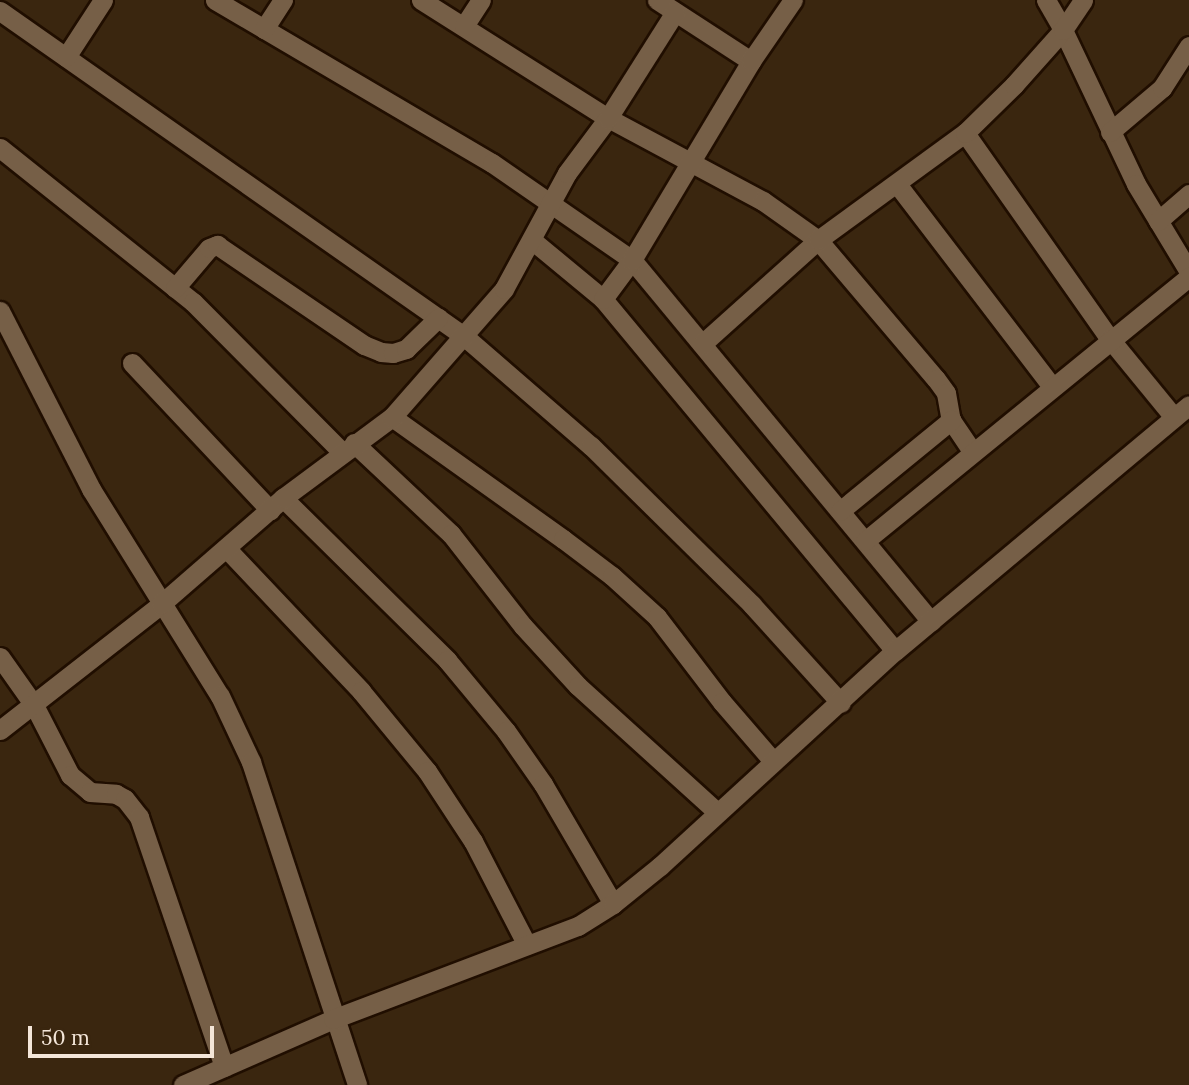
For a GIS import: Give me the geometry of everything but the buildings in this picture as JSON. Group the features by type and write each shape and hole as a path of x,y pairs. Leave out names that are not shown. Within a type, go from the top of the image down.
{"street":[{"path":"66,57 103,0"},
{"path":"215,0 408,111 552,203 632,260 930,621"},
{"path":"264,29 283,0"},
{"path":"421,0 608,118 763,201 818,240 936,379 946,393 951,420 972,452"},
{"path":"464,26 481,0"},
{"path":"657,0 751,61"},
{"path":"603,299 632,260 751,61 793,0"},
{"path":"865,541 1189,274 1110,132 1063,30 1046,0"},
{"path":"702,344 818,240 965,133 1014,85 1063,30 1083,0"},
{"path":"0,11 465,337 591,446 752,605 841,703"},
{"path":"0,730 161,604 348,447 392,418 504,289 590,139 608,118 675,12"},
{"path":"1110,132 1184,67 1189,46"},
{"path":"183,1085 333,1019 578,926 613,904 660,866 895,651 1181,411 1110,340 965,133"},
{"path":"0,148 175,288 348,447 451,534 523,626 578,686 717,812"},
{"path":"897,184 1052,387"},
{"path":"1158,221 1189,194"},
{"path":"533,241 603,299 895,651"},
{"path":"175,288 209,248 217,245 364,345 381,352 393,354 406,349 438,318"},
{"path":"0,311 92,489 220,696 251,762 280,844 333,1019 357,1085"},
{"path":"132,363 277,504 447,660 497,721 543,784 613,904"},
{"path":"392,418 621,584 657,617 722,702 773,761"},
{"path":"840,510 951,420"},
{"path":"226,548 361,691 427,771 472,841 527,945"},
{"path":"0,657 34,705 70,775 80,787 101,795 116,794 125,799 139,817 223,1067"}]}
